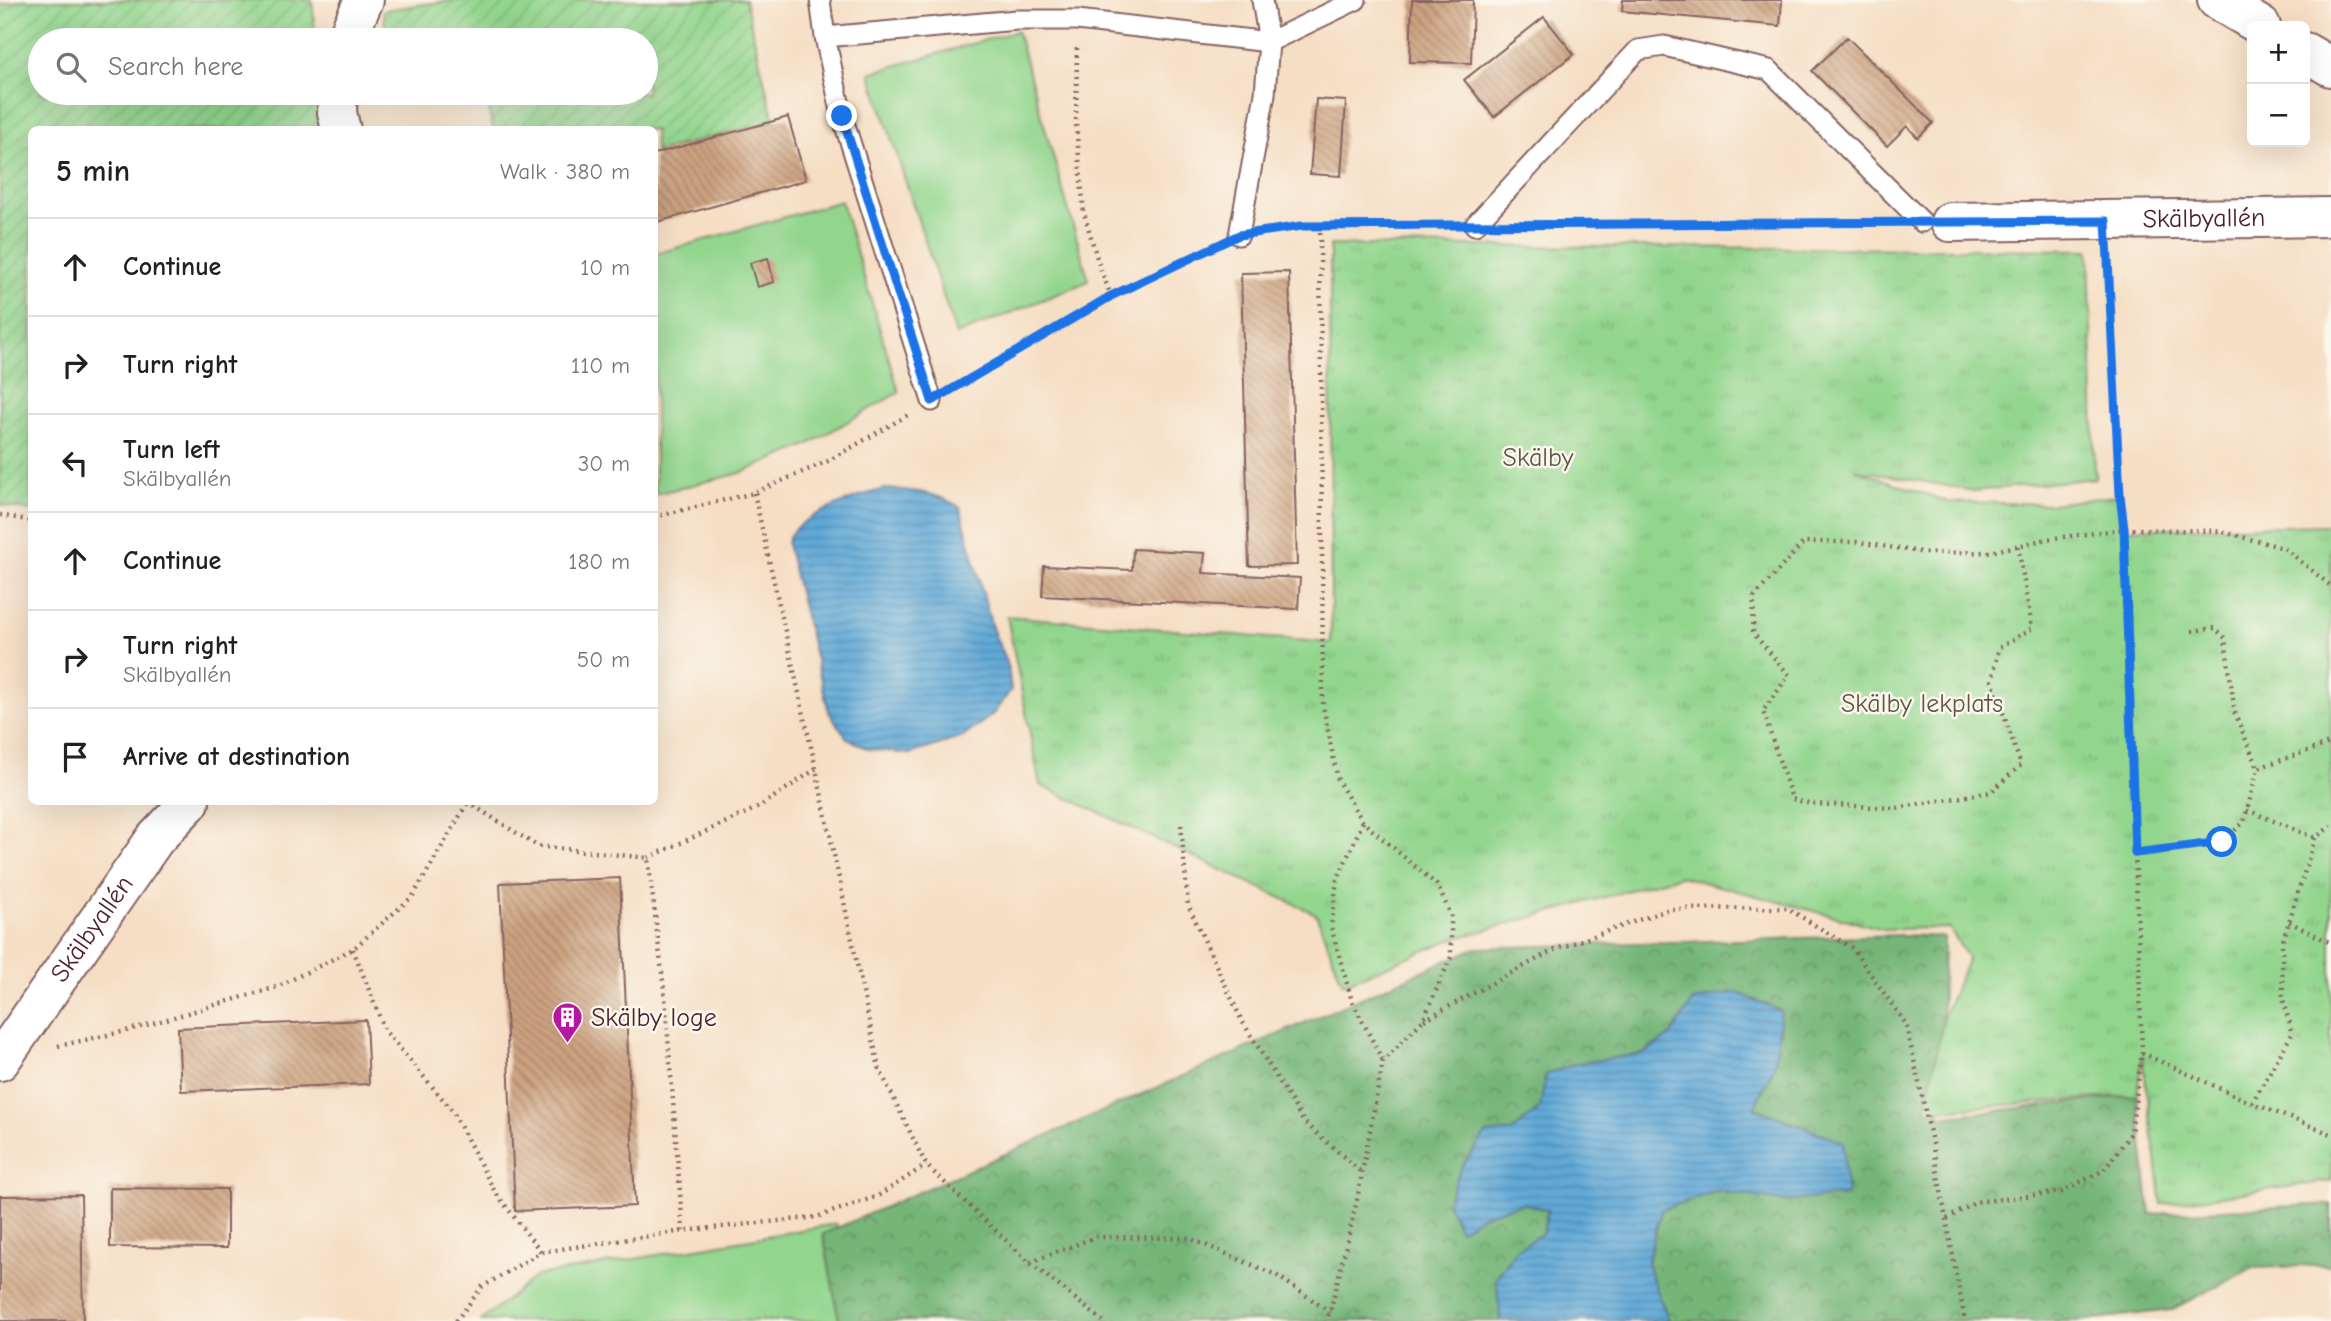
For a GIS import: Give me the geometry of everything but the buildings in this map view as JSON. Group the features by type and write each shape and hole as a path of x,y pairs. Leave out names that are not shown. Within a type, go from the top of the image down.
{"street":[{"path":"351,28 364,0"},
{"path":"2217,0 2253,21"},
{"path":"2310,55 2331,67"},
{"path":"337,105 340,126"},
{"name":"Skälbyallén","path":"1936,222 2331,217"},
{"name":"Skälbyallén","path":"1,1059 155,839 187,805"}],"lane":[{"path":"820,0 842,116 932,401"},
{"path":"1239,235 1265,94 1269,41 1262,0"},
{"path":"825,37 1017,20 1077,20 1269,41 1356,0"},
{"path":"1475,225 1638,50 1664,46 1769,70 1936,222"}],"path":[{"path":"1077,20 1076,124 1084,213 1111,296"},
{"path":"1947,1219 1976,1202 2061,1192 2104,1170 2132,1133 2142,1053 2124,529 2106,221"},
{"path":"658,516 754,493 828,461 1111,296 1239,235 1302,226 1936,222"},
{"path":"1321,226 1323,706 1338,781 1363,822 1437,885 1451,915 1451,957 1423,1020"},
{"path":"754,493 816,768 879,1068 926,1165 1029,1262 1103,1321"},
{"path":"0,515 28,521"},
{"path":"2018,546 2032,628 1999,648 1992,681 2021,765 1991,792 1895,808 1813,804 1792,799 1763,711 1789,675 1754,634 1754,597 1804,542 1857,542 1926,553 1991,552 2047,538 2124,529 2219,531 2284,548 2331,586"},
{"path":"2135,853 2222,842 2244,822 2259,768 2235,714 2225,638 2215,628 2192,631"},
{"path":"2259,768 2331,741"},
{"path":"473,805 537,846 648,858 760,807 816,768"},
{"path":"1,1059 126,1031 277,987 353,949 414,896 466,805"},
{"path":"2247,810 2315,838"},
{"path":"1363,822 1337,880 1331,927 1352,1001 1383,1061"},
{"path":"1181,825 1188,905 1242,1021 1304,1122 1362,1173"},
{"path":"2252,1103 2292,1034 2283,999 2282,944 2315,838 2331,826"},
{"path":"648,858 665,997 683,1231"},
{"path":"1326,1321 1331,1312 1362,1173 1383,1061 1423,1020 1554,950 1670,909 1787,908 1852,948 1906,1024 1930,1132 1965,1321"},
{"path":"2289,922 2331,943"},
{"path":"353,949 385,1031 452,1110 495,1192 541,1252"},
{"path":"2142,1053 2252,1103 2331,1134"},
{"path":"456,1321 482,1287 541,1252 683,1231 817,1217 877,1196 926,1165"},
{"path":"1029,1262 1096,1237 1189,1238 1276,1275 1331,1312"}],"green space":[{"path":"23,0 312,0 315,28 28,28 28,105 322,105 325,126 28,126 28,510 0,505 0,5"},
{"path":"456,0 745,0 774,121 658,151 658,126 492,126 488,105 658,105 658,28 385,28 383,10"},
{"path":"1017,31 1089,281 956,335 870,73"},
{"path":"841,201 899,392 807,445 741,473 658,493 658,253"},
{"path":"1330,245 2089,250 2095,478 1974,491 1854,469 1948,502 2051,504 2120,495 2125,529 2331,525 2331,1181 2162,1204 2142,1056 2137,1095 1925,1111 1944,1015 1968,958 1949,928 1883,929 1680,876 1450,940 1343,984 1316,914 1040,785 1007,616 1331,643"},
{"path":"1902,935 1944,937 1940,1117 2137,1095 2150,1214 2331,1204 2331,1265 2253,1268 2171,1310 2079,1321 1669,1321 1647,1264 1661,1210 1717,1191 1783,1201 1847,1195 1843,1142 1754,1108 1775,1065 1693,1001 1671,1035 1643,1054 1578,1063 1540,1108 1513,1131 1486,1135 1483,1215 1524,1203 1548,1210 1543,1233 1516,1250 1496,1278 1501,1321 839,1321 823,1234 1475,948"},
{"path":"836,1224 857,1321 481,1321 536,1276"}],"water":[{"path":"885,489 924,493 960,507 993,631 1008,666 1011,690 993,714 963,737 910,754 868,749 847,738 829,712 787,544 791,534 808,520 849,500"},
{"path":"1736,992 1781,1011 1775,1065 1754,1108 1843,1142 1847,1196 1783,1201 1717,1191 1661,1210 1647,1264 1669,1321 1501,1321 1496,1278 1516,1250 1543,1233 1548,1210 1524,1203 1483,1215 1460,1230 1447,1202 1462,1166 1486,1134 1513,1131 1540,1108 1546,1074 1578,1063 1643,1054 1671,1035 1693,1001"}],"place":[{"name":"Skälby loge","path":"568,1045"}],"route":[{"path":"842,116 932,401 1111,296 1239,235 1302,226 2106,221 2124,529 2135,853 2222,842"}],"park label":[{"name":"Skälby","path":"1538,458"},
{"name":"Skälby lekplats","path":"1922,704"}]}
